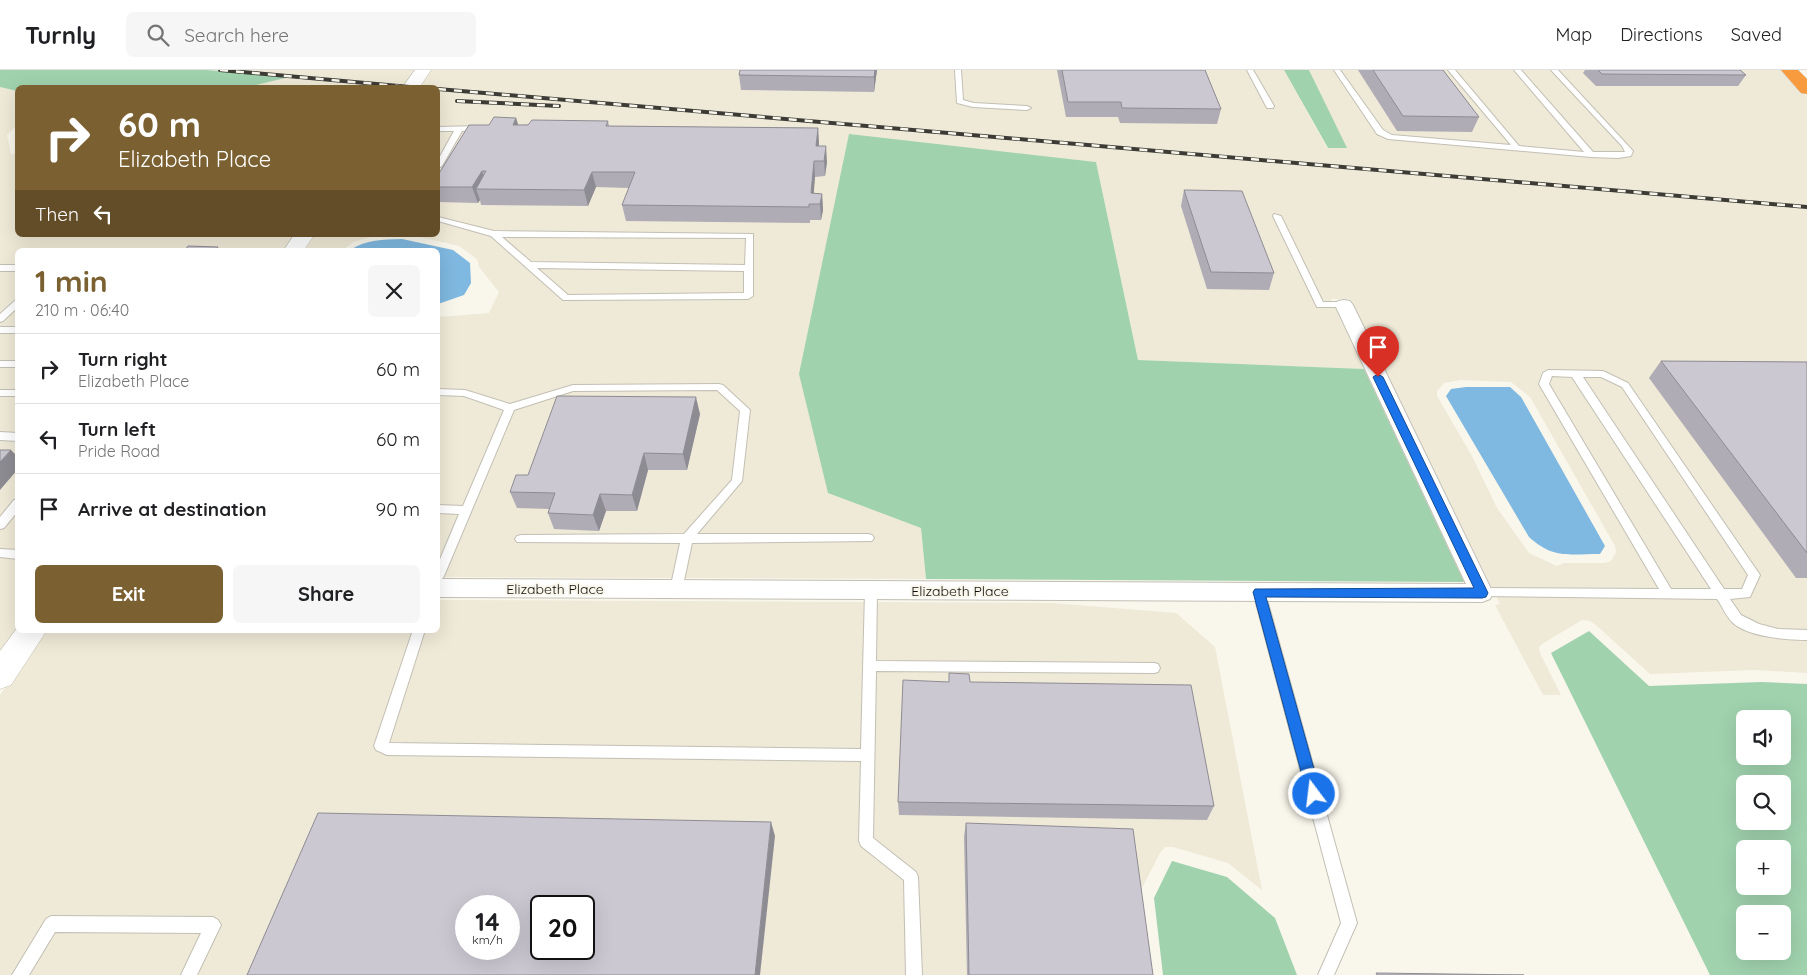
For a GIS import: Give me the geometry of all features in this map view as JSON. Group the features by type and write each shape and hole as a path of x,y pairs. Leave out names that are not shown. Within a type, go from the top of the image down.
{"highway":[{"path":"1789,70 1807,89"}],"street":[{"path":"412,85 423,70"},
{"path":"295,248 303,237"},
{"path":"1344,305 1482,593"},
{"name":"Elizabeth Place","path":"440,588 1482,593"},
{"path":"0,676 30,633"}],"lane":[{"path":"958,70 960,101 973,105 1027,108"},
{"path":"1250,70 1270,106"},
{"path":"1336,70 1380,132 1391,137 1518,149 1618,156 1628,154 1629,151 1554,70"},
{"path":"1451,70 1518,149"},
{"path":"1517,70 1591,154"},
{"path":"440,129 488,128"},
{"path":"440,162 459,129"},
{"path":"1277,216 1320,305 1344,305"},
{"path":"440,220 494,234 750,236 748,296 566,298 494,234"},
{"path":"528,265 749,268"},
{"path":"1,269 15,268"},
{"path":"0,319 15,304"},
{"path":"0,330 15,330"},
{"path":"0,364 15,364"},
{"path":"1482,593 1668,594 1746,594 1754,575 1625,386 1603,374 1575,373 1548,373 1544,384 1668,594"},
{"path":"1575,373 1737,619 1761,632 1789,636 1807,635"},
{"path":"440,392 466,393 510,408 573,388 719,387 745,410 737,481 686,538 676,590"},
{"path":"0,393 15,393"},
{"path":"440,571 510,408"},
{"path":"0,436 15,437"},
{"path":"0,525 15,507"},
{"path":"440,509 466,510"},
{"path":"521,539 868,538"},
{"path":"0,553 15,554"},
{"path":"871,591 866,841 911,877 914,975"},
{"path":"1259,592 1349,923 1326,975"},
{"path":"418,633 381,746 387,749 867,755"},
{"path":"869,666 1154,668"},
{"path":"20,975 51,924 213,926 189,975"}],"shaded area":[{"path":"207,70 416,70 404,85 253,85 287,77"},
{"path":"430,70 1284,70 1327,148 1346,148 1309,70 1781,70 1807,97 1807,673 1754,670 1650,674 1597,626 1590,621 1582,620 1539,647 1540,653 1561,695 1543,695 1495,605 1500,604 1350,299 1331,299 1364,369 1138,360 1096,162 849,135 828,493 921,528 926,579 440,577 440,317 489,313 499,292 479,267 477,259 459,246 420,237 440,237 440,85 419,85","holes":["1460,380 1511,382 1530,397 1615,546 1616,552 1611,561 1605,563 1564,563 1557,566 1529,553 1497,508 1472,456 1437,396 1437,391 1444,383"]},
{"path":"0,87 15,91 15,127 7,135 11,155 15,153 15,237 294,237 285,248 15,248 16,633 0,657"},
{"path":"312,237 370,237 354,242 345,248 304,248"},
{"path":"440,600 1052,603 1176,613 1215,647 1262,890 1228,863 1173,847 1165,847 1142,888 1140,897 1150,975 0,975 0,695 44,633 440,633"}],"green space":[{"path":"0,70 207,70 289,77 256,85 15,85 15,91 0,87"},
{"path":"1284,70 1309,70 1347,148 1328,148"},
{"path":"849,134 1096,162 1138,360 1364,369 1464,582 926,579 921,528 828,493 799,374"},
{"path":"1589,631 1649,686 1761,682 1807,684 1807,975 1710,975 1551,653"},
{"path":"1172,861 1227,877 1275,918 1297,975 1163,975 1154,898"}],"water":[{"path":"402,239 453,250 470,263 471,283 464,295 440,303 440,248 353,248 369,242"},
{"path":"1510,387 1521,397 1605,546 1600,554 1562,554 1546,549 1529,537 1446,396 1451,389"}],"building":[{"path":"740,70 875,70 874,77 739,75"},
{"path":"1062,70 1205,70 1221,109 1122,108 1121,102 1068,102"},
{"path":"1373,70 1443,70 1479,117 1403,116"},
{"path":"1598,70 1740,70 1746,75 1602,74"},
{"path":"494,117 516,118 513,125 528,125 532,120 608,121 606,126 818,128 816,146 826,146 824,161 814,161 811,193 822,194 820,204 809,204 809,207 622,205 635,172 592,172 584,190 476,189 486,171 482,171 472,187 440,187 440,172 469,125 489,125"},
{"path":"1184,190 1242,191 1274,273 1211,272"},
{"path":"188,246 218,247 217,248 186,248"},
{"path":"1661,361 1807,362 1807,553"},
{"path":"557,396 696,397 683,454 644,453 632,495 600,494 593,515 548,513 555,493 510,492 516,475 528,475"},
{"path":"0,450 11,450 0,462"},
{"path":"949,673 969,674 970,682 1191,685 1214,806 898,802 903,680 949,682"},
{"path":"318,813 771,822 755,975 247,975"},
{"path":"966,823 1133,829 1153,975 969,975"},
{"path":"1376,973 1524,975 1377,975"}],"railway":[{"path":"220,70 388,85"},
{"path":"440,89 1807,207"},
{"path":"457,101 559,106"}],"route":[{"path":"1314,794 1259,592 1482,593 1378,377"}]}
